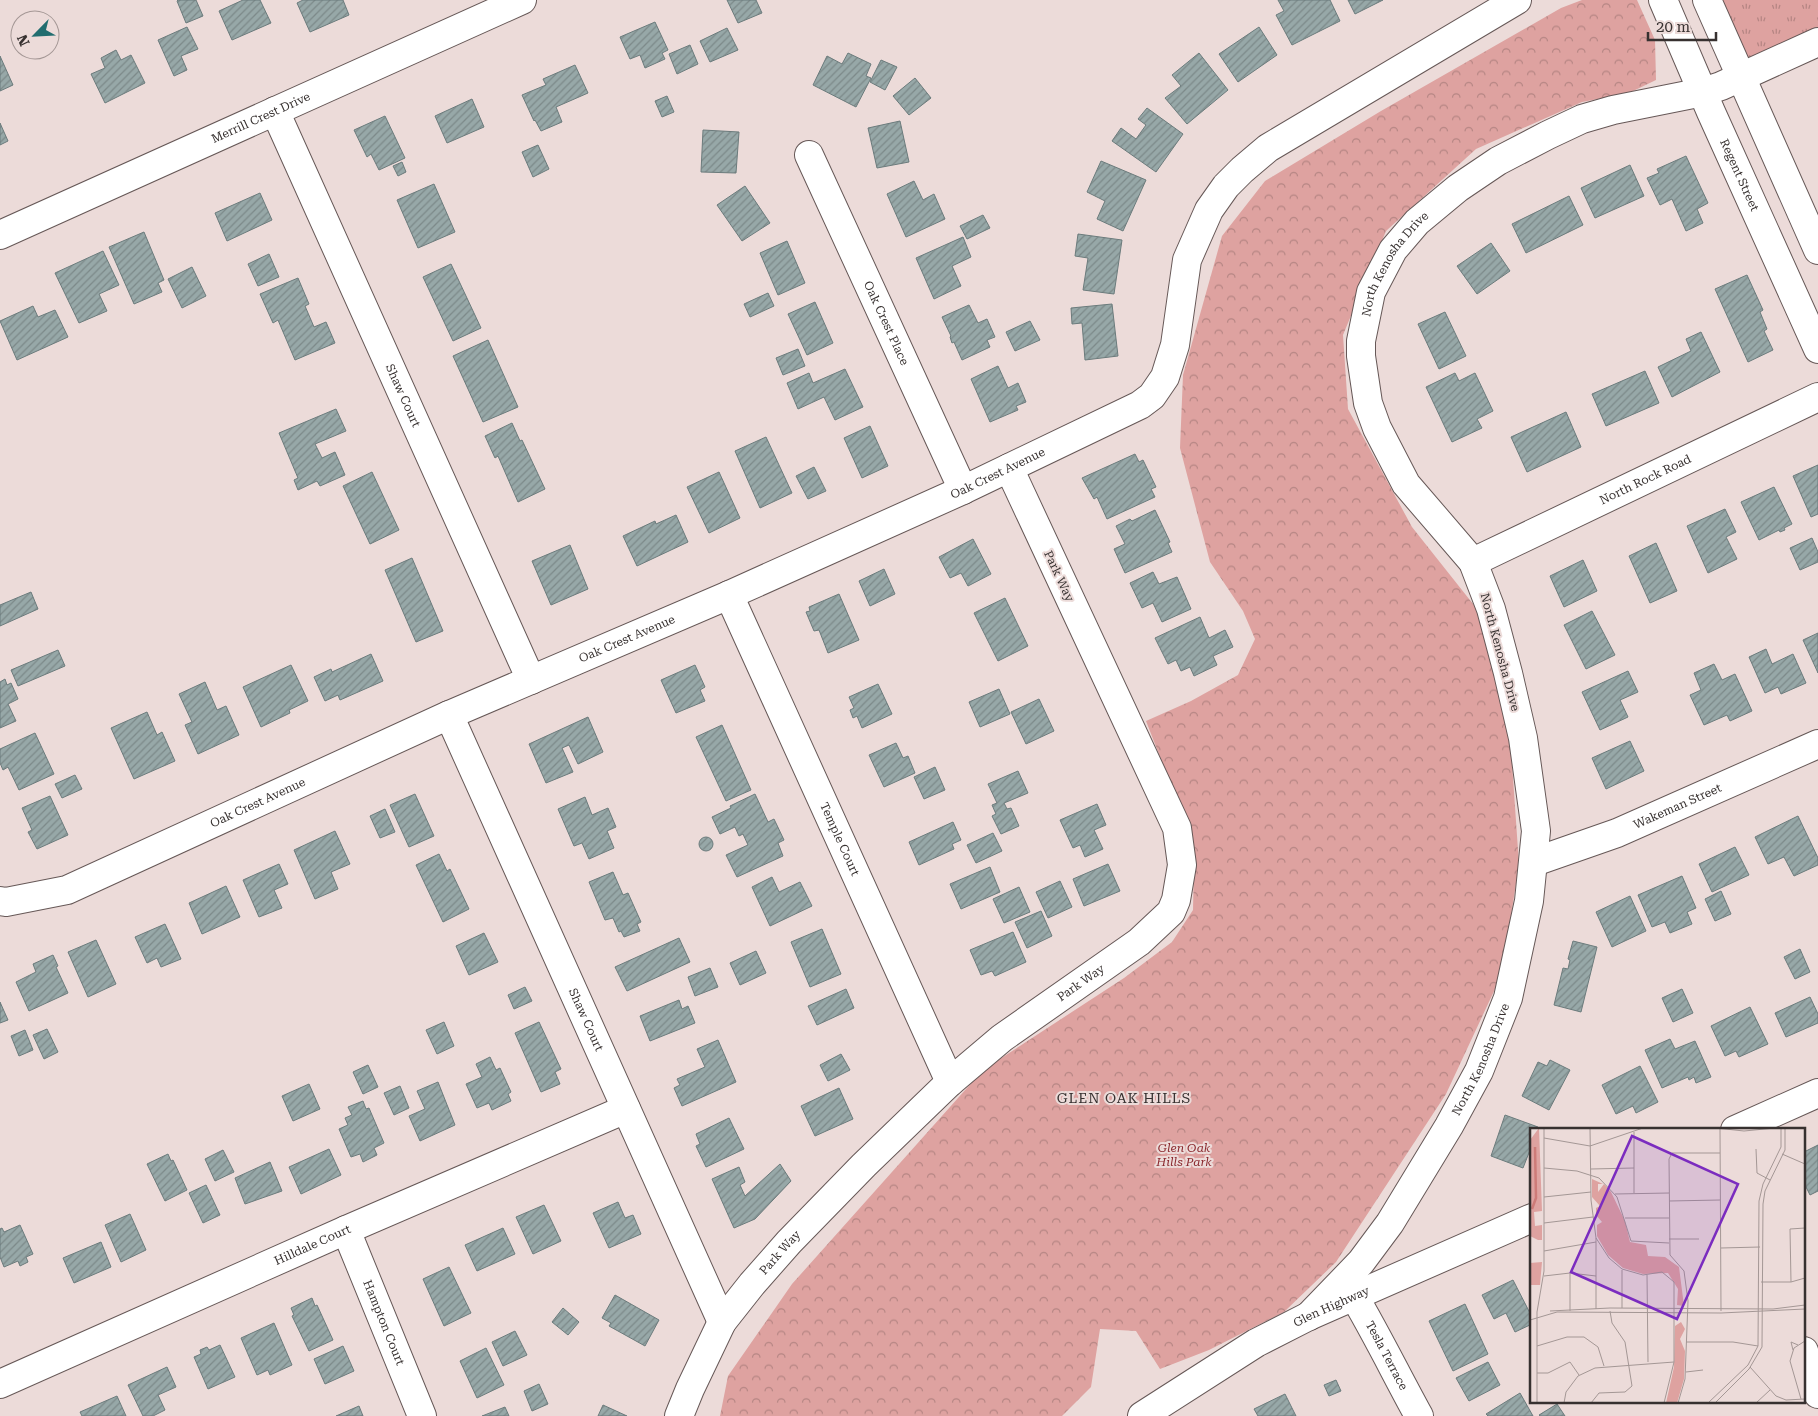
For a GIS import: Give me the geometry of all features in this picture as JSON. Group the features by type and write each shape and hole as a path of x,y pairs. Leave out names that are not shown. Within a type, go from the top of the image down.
{"street":[{"name":"Merrill Crest Drive","path":"0,235 522,0"},
{"name":"Oak Crest Avenue","path":"2,906 67,890 450,715 729,595 963,490 1140,405 1152,396 1165,377 1175,344 1187,260 1209,210 1226,186 1268,148 1517,0"},
{"name":"Regent Street","path":"1663,0 1721,85 1818,250"},
{"name":"Regent Street","path":"1707,0 1721,85 1818,349"},
{"name":"North Kenosha Drive","path":"1309,1316 1361,1262 1390,1223 1449,1126 1479,1071 1508,998 1529,901 1536,831 1523,738 1508,673 1491,609 1473,562 1406,484 1377,428 1368,403 1361,356 1361,341 1371,292 1393,250 1417,222 1458,188 1498,161 1582,119 1721,85 1818,42"},
{"name":"Shaw Court","path":"275,111 531,680"},
{"name":"Oak Crest Place","path":"809,155 963,490"},
{"name":"North Rock Road","path":"1473,562 1818,397"},
{"name":"Park Way","path":"679,1416 722,1322 789,1242 864,1165 950,1082 1002,1038 1139,942 1171,912 1176,900 1182,865 1177,828 1009,468"},
{"name":"Temple Court","path":"729,595 950,1082"},
{"name":"Shaw Court","path":"450,715 722,1322"},
{"name":"Wakeman Street","path":"1534,862 1617,834 1818,744"},
{"path":"1739,1128 1818,1093"},
{"name":"Hilldale Court","path":"0,1384 346,1230 626,1109"},
{"name":"Glen Highway","path":"1142,1416 1256,1343 1309,1316 1530,1219"},
{"name":"Hampton Court","path":"346,1230 422,1416"},
{"name":"Tesla Terrace","path":"1354,1296 1383,1345 1396,1374 1419,1416"},
{"path":"1806,1358 1818,1394"}],"green space":[{"name":"Glen Oak Hills Park","path":"1582,0 1637,0 1655,40 1656,80 1629,93 1582,102 1476,149 1386,231 1343,335 1348,409 1412,527 1477,609 1510,735 1519,864 1502,974 1446,1094 1336,1262 1284,1312 1209,1350 1160,1369 1136,1331 1100,1329 1091,1387 1062,1416 720,1416 728,1376 792,1284 983,1070 1124,978 1172,942 1193,910 1194,862 1187,826 1146,721 1191,701 1238,675 1255,639 1243,611 1210,562 1180,448 1183,375 1222,236 1265,181 1381,111 1561,8"},
{"path":"1707,0 1818,0 1818,42 1740,77"}],"building":[{"path":"178,0 196,0 203,16 186,23"},
{"path":"243,0 260,0 271,23 232,40 219,11"},
{"path":"303,0 343,0 349,15 310,32 297,3"},
{"path":"727,0 756,0 762,13 738,23"},
{"path":"1278,0 1330,0 1340,21 1292,45 1276,15 1284,11"},
{"path":"1348,0 1383,0 1355,14"},
{"path":"655,22 668,50 662,53 665,59 645,68 640,55 630,59 620,37"},
{"path":"187,27 198,49 181,56 187,70 174,76 158,40"},
{"path":"1259,27 1277,55 1238,82 1219,54"},
{"path":"727,28 738,50 710,62 700,41"},
{"path":"690,45 698,64 677,74 669,54"},
{"path":"116,50 121,60 131,55 145,83 105,103 91,74 105,68 101,58"},
{"path":"848,53 871,64 866,76 871,78 856,107 813,85 827,56 842,64"},
{"path":"1199,53 1228,90 1187,124 1165,98 1181,86 1172,75"},
{"path":"0,56 13,85 0,91"},
{"path":"881,60 897,67 885,90 870,82"},
{"path":"575,65 588,93 556,107 562,122 541,131 534,121 522,95 546,85 543,79"},
{"path":"915,78 931,98 909,115 893,96"},
{"path":"667,96 674,112 662,117 655,101"},
{"path":"472,99 484,127 447,143 435,116"},
{"path":"1147,108 1183,134 1156,172 1112,141 1121,128 1136,139 1146,125 1138,119"},
{"path":"385,116 405,158 379,170 371,154 367,157 354,130"},
{"path":"900,121 909,162 877,168 868,128"},
{"path":"0,123 8,141 0,145"},
{"path":"703,130 739,132 736,173 701,172"},
{"path":"538,145 549,169 533,177 522,152"},
{"path":"1686,156 1708,203 1697,209 1703,223 1686,231 1672,199 1660,205 1647,178 1659,173 1657,169"},
{"path":"1101,161 1146,180 1123,231 1097,219 1105,201 1087,192"},
{"path":"402,162 406,172 398,176 393,166"},
{"path":"1630,165 1644,196 1595,218 1581,188"},
{"path":"914,181 923,200 934,194 945,219 906,237 887,194"},
{"path":"434,184 455,232 418,248 397,200"},
{"path":"745,186 770,223 742,241 717,205"},
{"path":"260,193 272,220 227,241 215,213"},
{"path":"1569,196 1583,225 1526,253 1512,224"},
{"path":"983,215 990,228 967,239 960,226"},
{"path":"144,232 164,280 158,283 162,292 134,304 109,247"},
{"path":"1078,234 1122,240 1114,294 1083,290 1088,258 1075,256"},
{"path":"963,237 971,257 952,266 961,286 934,299 916,258"},
{"path":"787,241 805,283 778,295 760,253"},
{"path":"1491,243 1510,271 1477,294 1457,266"},
{"path":"103,251 119,285 99,294 107,311 79,323 55,273"},
{"path":"269,254 279,277 258,286 248,264"},
{"path":"451,264 481,328 453,341 423,277"},
{"path":"192,267 206,296 182,308 168,279"},
{"path":"1747,275 1763,310 1760,312 1767,329 1764,331 1773,350 1748,362 1715,289"},
{"path":"298,278 309,304 305,306 314,327 326,322 335,343 295,360 278,320 273,323 260,294"},
{"path":"768,293 774,306 750,317 744,304"},
{"path":"815,302 833,343 807,355 788,314"},
{"path":"1112,304 1118,356 1085,360 1082,323 1072,324 1071,308"},
{"path":"969,305 978,323 987,319 995,337 987,340 990,347 962,360 954,342 952,343 951,336 942,317"},
{"path":"33,306 38,317 55,310 68,337 17,360 0,321"},
{"path":"1445,312 1466,356 1439,369 1418,324"},
{"path":"1030,321 1040,340 1015,351 1006,332"},
{"path":"1701,332 1720,372 1672,397 1658,367 1691,351 1686,339"},
{"path":"488,340 518,407 483,422 453,356"},
{"path":"798,349 805,366 783,375 776,358"},
{"path":"998,366 1008,388 1018,383 1026,402 1016,406 1018,410 990,422 971,379"},
{"path":"845,369 863,407 835,420 824,397 798,409 787,383 809,373 813,383"},
{"path":"1645,371 1659,403 1606,426 1592,394"},
{"path":"1455,373 1459,381 1475,373 1493,411 1477,419 1482,428 1452,442 1426,387"},
{"path":"336,409 346,431 315,444 322,458 335,452 345,475 320,486 317,481 298,490 294,480 298,478 279,433"},
{"path":"1566,412 1581,447 1527,472 1511,437"},
{"path":"512,423 545,489 518,502 498,456 495,458 485,436"},
{"path":"870,426 888,466 862,478 844,438"},
{"path":"766,437 792,493 760,508 735,451"},
{"path":"1135,454 1139,462 1143,460 1156,487 1151,489 1155,497 1107,519 1097,497 1094,499 1082,478"},
{"path":"1818,465 1818,514 1811,517 1793,476"},
{"path":"814,467 826,491 808,499 796,476"},
{"path":"372,472 399,530 370,544 343,486"},
{"path":"719,472 740,518 709,533 687,487"},
{"path":"1774,487 1792,524 1784,528 1785,530 1780,532 1779,530 1759,540 1741,502"},
{"path":"1725,509 1736,532 1726,537 1737,559 1708,573 1687,526"},
{"path":"1155,510 1170,542 1168,543 1172,552 1125,573 1114,549 1125,544 1116,526"},
{"path":"676,515 688,542 637,566 623,536 655,521 656,524"},
{"path":"1812,538 1818,552 1818,562 1800,570 1790,548"},
{"path":"973,539 991,574 968,586 961,573 950,578 939,557"},
{"path":"1656,543 1677,591 1650,603 1629,556"},
{"path":"570,545 588,589 551,605 532,561"},
{"path":"412,558 443,631 416,642 385,570"},
{"path":"1583,560 1597,591 1564,607 1550,576"},
{"path":"884,569 895,594 870,606 859,581"},
{"path":"1153,572 1159,584 1177,577 1191,609 1162,622 1153,603 1142,608 1130,583"},
{"path":"31,592 38,609 0,626 0,605"},
{"path":"839,594 859,640 828,653 819,630 814,631 806,612 810,611 809,607"},
{"path":"1005,598 1028,646 998,661 974,613"},
{"path":"1592,611 1615,655 1586,669 1564,625"},
{"path":"1200,617 1209,638 1225,630 1233,647 1213,656 1217,665 1194,676 1190,667 1181,671 1176,660 1168,664 1155,638"},
{"path":"1818,633 1818,673 1803,640"},
{"path":"1766,649 1772,664 1793,654 1806,683 1781,694 1778,687 1765,693 1749,657"},
{"path":"58,650 65,666 18,686 11,670"},
{"path":"371,654 383,681 340,700 338,695 325,701 314,677 331,669 332,672"},
{"path":"1714,664 1722,680 1735,674 1752,711 1730,721 1727,715 1704,725 1690,695 1701,690 1694,673"},
{"path":"291,665 308,701 289,710 290,713 261,727 243,687"},
{"path":"695,665 705,687 700,690 705,701 676,713 661,680"},
{"path":"1628,671 1638,692 1620,700 1628,717 1600,730 1582,692"},
{"path":"5,679 7,685 11,683 18,699 8,704 16,721 0,728 0,682"},
{"path":"205,682 217,710 226,706 239,735 198,754 185,725 192,722 179,694"},
{"path":"878,684 892,714 862,728 857,716 853,718 850,710 854,708 849,697"},
{"path":"999,689 1010,714 980,727 969,702"},
{"path":"1039,699 1054,731 1026,744 1011,712"},
{"path":"147,712 157,735 162,732 175,761 134,779 111,728"},
{"path":"588,717 603,752 578,764 569,745 562,748 573,772 546,783 529,744"},
{"path":"722,725 751,790 726,801 696,737"},
{"path":"35,733 54,774 19,790 8,767 3,770 0,763 0,749"},
{"path":"1630,741 1644,771 1606,789 1592,758"},
{"path":"896,743 903,758 908,756 915,773 884,787 869,755"},
{"path":"935,767 945,790 924,799 914,777"},
{"path":"1018,771 1028,793 1004,803 1007,809 1011,808 1019,826 1001,834 992,816 996,814 992,805 997,803 988,784"},
{"path":"75,775 82,789 62,798 55,784"},
{"path":"415,794 434,836 409,847 390,805"},
{"path":"755,794 768,822 774,819 784,840 778,843 783,856 737,877 726,855 748,845 743,834 739,836 735,827 720,834 712,817"},
{"path":"50,796 68,835 37,849 28,832 32,830 22,808"},
{"path":"585,797 592,815 608,808 616,827 607,831 614,848 589,859 582,843 574,846 558,809"},
{"path":"1097,804 1106,825 1094,830 1103,849 1085,857 1080,845 1073,848 1060,820"},
{"path":"385,809 395,832 380,838 370,816"},
{"path":"1798,816 1818,858 1818,865 1794,876 1784,857 1768,864 1755,837"},
{"path":"953,822 961,840 952,844 954,849 919,865 909,842"},
{"path":"335,831 350,864 331,872 338,889 315,899 294,850"},
{"path":"993,833 1002,851 976,863 967,845"},
{"path":"706,837 711,839 713,844 711,849 706,851 701,849 699,844 701,839"},
{"path":"1735,847 1749,875 1712,892 1699,864"},
{"path":"439,854 447,871 450,869 469,909 443,922 416,865"},
{"path":"279,864 288,884 274,890 282,908 259,917 243,880"},
{"path":"1108,864 1120,891 1084,906 1073,879"},
{"path":"990,867 1000,892 961,909 950,884"},
{"path":"613,872 623,895 628,893 641,922 637,924 640,931 624,937 621,931 619,932 613,918 605,920 589,882"},
{"path":"1682,876 1696,908 1687,912 1692,924 1670,933 1665,922 1652,927 1638,895"},
{"path":"772,877 779,892 800,882 812,906 770,926 752,887"},
{"path":"1060,881 1072,907 1048,918 1036,892"},
{"path":"226,886 240,917 202,934 189,903"},
{"path":"1019,887 1030,912 1004,923 993,899"},
{"path":"1721,891 1731,914 1715,921 1705,899"},
{"path":"1630,896 1646,931 1612,947 1596,912"},
{"path":"1041,911 1052,936 1027,948 1015,922"},
{"path":"165,924 181,959 161,967 157,958 147,963 135,937"},
{"path":"822,929 841,974 810,987 791,942"},
{"path":"1013,932 1026,962 995,976 992,971 981,975 970,950"},
{"path":"484,933 498,962 469,975 456,946"},
{"path":"679,938 690,962 627,991 615,967"},
{"path":"96,940 116,984 88,997 68,952"},
{"path":"1573,941 1597,947 1581,1012 1554,1005 1563,968 1568,969 1570,960 1568,959"},
{"path":"1800,949 1810,972 1795,979 1784,957"},
{"path":"756,951 766,973 740,985 730,963"},
{"path":"53,955 58,966 56,967 68,993 29,1011 16,982 36,972 33,964"},
{"path":"710,968 718,987 695,996 688,977"},
{"path":"525,987 532,1001 514,1009 508,995"},
{"path":"846,989 854,1008 817,1025 808,1006"},
{"path":"1682,989 1693,1013 1673,1022 1662,998"},
{"path":"1810,997 1818,1014 1818,1023 1786,1037 1775,1013"},
{"path":"679,1000 682,1009 688,1006 695,1023 650,1041 640,1016"},
{"path":"0,1002 8,1020 0,1023"},
{"path":"1750,1007 1768,1044 1739,1057 1736,1051 1725,1056 1711,1026"},
{"path":"444,1022 454,1046 437,1054 426,1030"},
{"path":"539,1022 561,1069 555,1072 560,1084 541,1092 515,1033"},
{"path":"47,1029 58,1052 44,1059 33,1035"},
{"path":"25,1030 33,1050 19,1056 11,1036"},
{"path":"1670,1039 1675,1049 1695,1041 1711,1077 1696,1083 1694,1077 1689,1080 1688,1077 1662,1088 1645,1050"},
{"path":"718,1040 736,1082 682,1106 674,1088 680,1085 677,1079 705,1067 697,1049"},
{"path":"841,1054 850,1070 828,1081 820,1065"},
{"path":"490,1057 496,1070 500,1068 511,1092 508,1094 511,1101 492,1110 489,1103 477,1108 466,1084 482,1077 476,1064"},
{"path":"1550,1060 1570,1070 1549,1110 1522,1096 1538,1062 1547,1066"},
{"path":"368,1065 378,1087 363,1094 353,1072"},
{"path":"1640,1066 1658,1102 1636,1113 1633,1106 1616,1114 1602,1085"},
{"path":"438,1082 455,1125 420,1141 409,1116 425,1109 417,1091"},
{"path":"309,1084 320,1109 293,1121 282,1096"},
{"path":"400,1086 409,1108 394,1115 384,1093"},
{"path":"839,1088 853,1119 815,1136 801,1106"},
{"path":"363,1101 366,1109 369,1108 384,1143 374,1148 377,1155 363,1162 360,1154 351,1157 339,1129 348,1125 345,1118 352,1115 348,1107"},
{"path":"1505,1115 1538,1127 1530,1128 1530,1150 1523,1168 1491,1156"},
{"path":"729,1118 744,1149 706,1167 696,1146 700,1144 696,1134"},
{"path":"1818,1145 1818,1191 1810,1195 1806,1187 1806,1151"},
{"path":"329,1149 341,1175 301,1194 289,1167"},
{"path":"223,1150 234,1172 215,1181 205,1159"},
{"path":"168,1154 171,1161 173,1160 187,1190 165,1201 147,1164"},
{"path":"270,1162 282,1191 245,1204 235,1178"},
{"path":"780,1164 791,1181 755,1219 734,1228 712,1179 739,1167 745,1182 740,1185 745,1196"},
{"path":"206,1185 220,1215 203,1223 189,1193"},
{"path":"618,1202 625,1218 633,1215 641,1234 609,1248 593,1213"},
{"path":"544,1205 561,1241 533,1254 516,1217"},
{"path":"130,1214 146,1250 121,1262 105,1225"},
{"path":"20,1225 33,1254 26,1257 28,1262 20,1266 18,1261 4,1267 0,1257 0,1229 2,1228 4,1232"},
{"path":"503,1228 515,1254 477,1271 465,1245"},
{"path":"101,1242 111,1267 74,1283 63,1258"},
{"path":"449,1267 471,1313 444,1326 423,1279"},
{"path":"1513,1280 1530,1313 1530,1325 1515,1332 1506,1313 1494,1319 1482,1295"},
{"path":"615,1295 659,1320 645,1346 609,1326 611,1323 602,1318"},
{"path":"312,1298 333,1340 309,1351 292,1316 294,1315 291,1308"},
{"path":"1465,1304 1488,1354 1453,1371 1429,1321"},
{"path":"563,1308 579,1322 568,1335 552,1322"},
{"path":"274,1323 292,1365 270,1375 268,1370 257,1375 241,1338"},
{"path":"515,1331 527,1355 503,1366 492,1342"},
{"path":"220,1345 235,1377 208,1389 194,1357 201,1354 200,1350 207,1347 209,1350"},
{"path":"343,1346 354,1371 325,1384 314,1359"},
{"path":"486,1348 504,1385 477,1398 460,1361"},
{"path":"1488,1362 1500,1385 1469,1401 1456,1378"},
{"path":"167,1367 176,1387 158,1395 165,1410 153,1416 143,1416 128,1385"},
{"path":"1336,1380 1341,1391 1329,1396 1324,1385"},
{"path":"539,1384 548,1404 532,1411 524,1391"},
{"path":"1520,1393 1533,1416 1488,1416 1486,1414"},
{"path":"1285,1394 1296,1416 1258,1416 1254,1409"},
{"path":"117,1396 126,1416 82,1416 80,1412"},
{"path":"1557,1404 1565,1416 1539,1415"},
{"path":"603,1405 627,1416 598,1416"},
{"path":"359,1406 363,1416 336,1416"},
{"path":"505,1407 509,1416 482,1416"}],"district":[{"name":"GLEN OAK HILLS","path":"1124,1098"}]}
